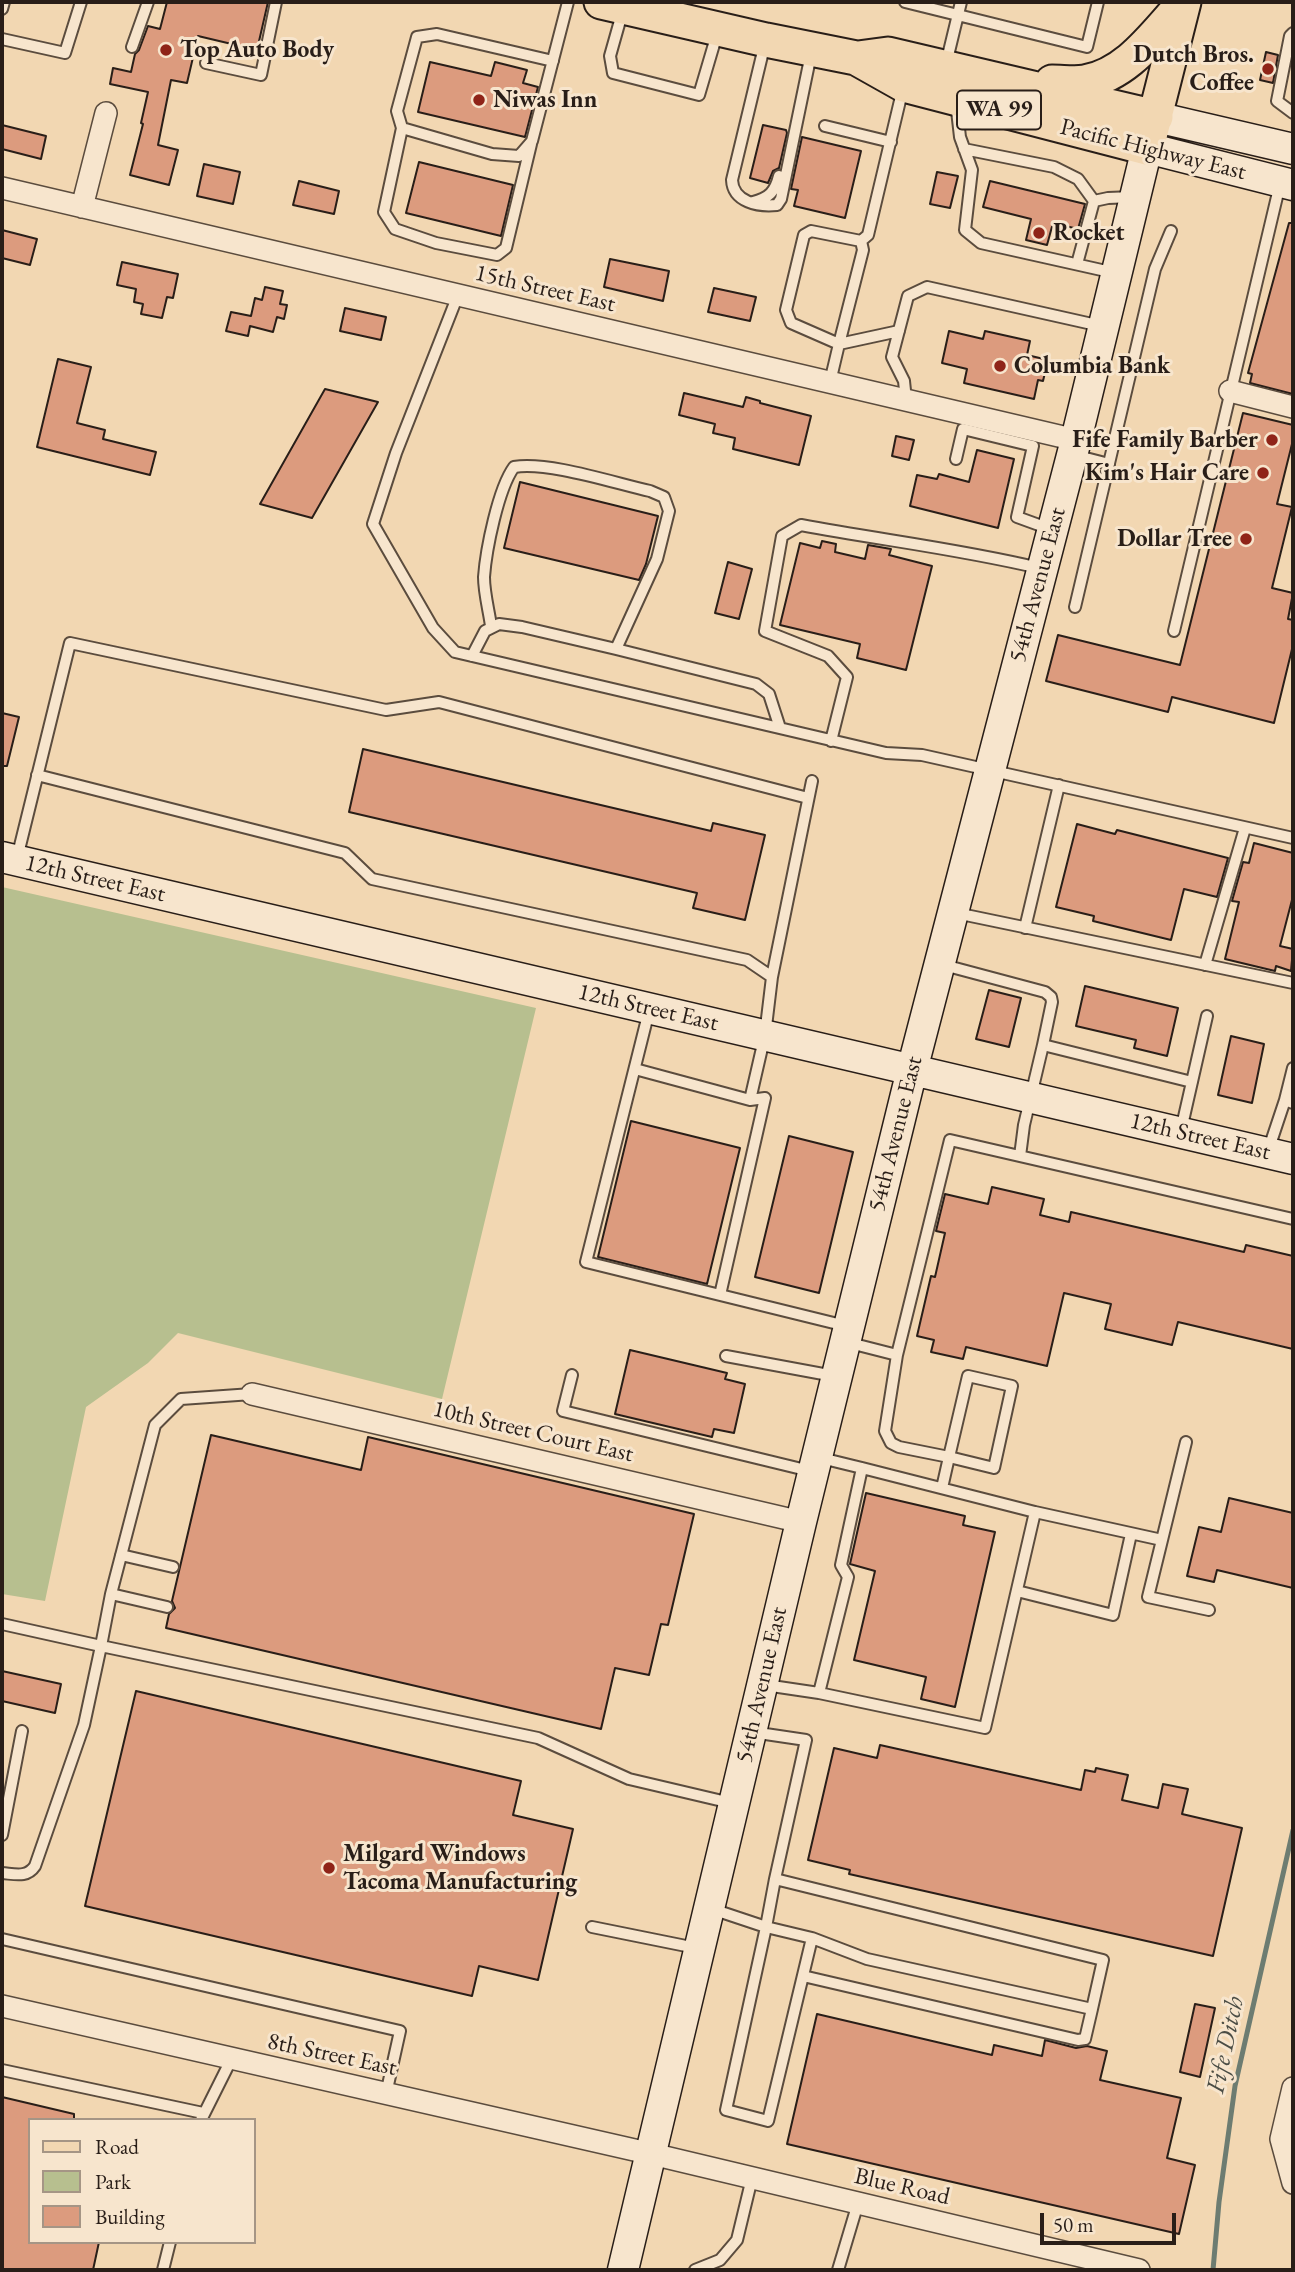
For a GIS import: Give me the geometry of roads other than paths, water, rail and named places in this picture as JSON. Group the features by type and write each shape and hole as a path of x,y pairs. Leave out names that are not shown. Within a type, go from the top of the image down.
{"main road":[{"path":"1003,80 1083,83 1110,74 1130,60 1184,2"},
{"name":"54th Avenue East","path":"623,2270 912,1070 1074,448 1184,2"},
{"name":"Pacific Highway East","path":"625,5 766,40 856,58 904,86 1287,183"},
{"name":"Pacific Highway East","path":"856,58 888,54 1293,149"},
{"name":"12th Street East","path":"9,859 1280,1156"}],"street":[{"path":"82,206 106,113"},
{"name":"15th Street East","path":"2,188 906,400 966,422 1074,448"},
{"path":"1230,391 1293,407"},
{"name":"10th Street Court East","path":"252,1394 801,1522"},
{"name":"8th Street East","path":"2,2006 652,2154"},
{"path":"1293,2088 1281,2139 1293,2183"},
{"name":"Blue Road","path":"652,2154 1115,2267 1139,2270"}],"lane":[{"path":"2,9 4,2"},
{"path":"2,39 65,53 81,2"},
{"path":"132,47 148,2"},
{"path":"206,63 261,75 276,2"},
{"path":"553,61 437,34 417,37 397,111 402,128 384,212 396,229 436,243 497,255 506,248 568,2"},
{"path":"905,2 1087,47 1098,2"},
{"path":"946,67 961,2"},
{"path":"625,5 611,56 613,73 699,96 719,29"},
{"path":"1291,111 1277,101 1293,33"},
{"path":"766,40 732,180 739,198 750,202 770,195 776,189 790,133 795,126 812,48"},
{"path":"861,241 868,235 904,86"},
{"path":"956,99 960,137 972,170 965,230 981,243 1116,274"},
{"path":"825,126 891,142"},
{"path":"402,128 492,154 519,156 532,141"},
{"path":"964,149 1054,167 1078,179 1094,201"},
{"path":"1174,631 1230,391 1287,183"},
{"path":"1094,201 1135,197"},
{"path":"1077,264 1094,201"},
{"path":"861,241 811,231 804,234 786,310 791,323 839,344 899,331"},
{"path":"1074,607 1155,269 1171,231"},
{"path":"830,382 863,250 861,241"},
{"path":"906,400 904,381 892,357 908,296 927,287 1104,326"},
{"path":"458,295 396,453 373,524 433,628 455,652 831,741 886,753 922,755 990,769 1293,838"},
{"path":"956,459 966,422 1033,446 1017,517 1052,530"},
{"path":"1074,448 1109,464"},
{"path":"491,626 484,579 492,530 507,477 514,467 547,467 650,491 664,498 669,511 657,559 616,649"},
{"path":"831,741 847,677 828,656 765,631 782,536 801,525 905,544 934,545 1042,568"},
{"path":"472,656 485,631 499,624 616,649 756,684 769,694 780,729"},
{"path":"9,859 37,775 70,643 386,710 439,702 808,798"},
{"path":"37,775 345,853 372,878 747,960 772,977"},
{"path":"750,1100 765,1035 772,977 812,781"},
{"path":"1025,928 1059,785"},
{"path":"1205,965 1245,828"},
{"path":"953,913 1293,984"},
{"path":"940,964 1045,992 1051,997 1020,1156"},
{"path":"650,1009 586,1262 720,1295 847,1335 897,1355"},
{"path":"1181,1133 1207,1016"},
{"path":"1043,1045 1192,1082"},
{"path":"1280,1156 1293,1068"},
{"path":"635,1069 750,1100 765,1098 720,1295"},
{"path":"942,1488 949,1457 968,1376 1012,1386 994,1468 949,1457 899,1447 891,1443 884,1431 897,1355 950,1140 1293,1219"},
{"path":"726,1356 837,1377"},
{"path":"572,1375 563,1411 815,1464 862,1468 1035,1512 1162,1540"},
{"path":"2,1873 23,1875 31,1872 35,1866 84,1725 111,1594 155,1425 181,1399 252,1394"},
{"path":"1186,1442 1148,1597 1209,1610"},
{"path":"819,1693 848,1577 841,1565 862,1468"},
{"path":"762,1684 819,1693 985,1728 1035,1512"},
{"path":"1017,1591 1114,1615 1131,1534"},
{"path":"121,1555 173,1567"},
{"path":"111,1594 167,1607"},
{"path":"2,1623 538,1738 628,1779 734,1804"},
{"path":"2,1835 22,1731"},
{"path":"751,1731 806,1740 726,2110 768,2121 812,1938"},
{"path":"775,1879 1103,1960 1085,2039 1079,2040 803,1976"},
{"path":"709,1908 766,1927 812,1938 867,1959 1092,2009"},
{"path":"592,1927 699,1948"},
{"path":"2,1939 400,2031 386,2094"},
{"path":"2,2070 202,2116 231,2060"},
{"path":"695,2270 720,2260 737,2239 752,2179"},
{"path":"838,2270 858,2203"},
{"path":"163,2270 170,2244"}],"waterway":[{"name":"Fife Ditch","path":"1213,2270 1219,2202 1235,2086 1293,1830"}],"place":[{"name":"Top Auto Body","path":"166,50"},
{"name":"Dutch Bros. Coffee","path":"1268,69"},
{"name":"Niwas Inn","path":"479,100"},
{"name":"Rocket","path":"1039,233"},
{"name":"Columbia Bank","path":"1000,366"},
{"name":"Fife Family Barber","path":"1272,440"},
{"name":"Kim's Hair Care","path":"1263,473"},
{"name":"Dollar Tree","path":"1246,539"},
{"name":"Milgard Windows Tacoma Manufacturing","path":"329,1868"}]}
